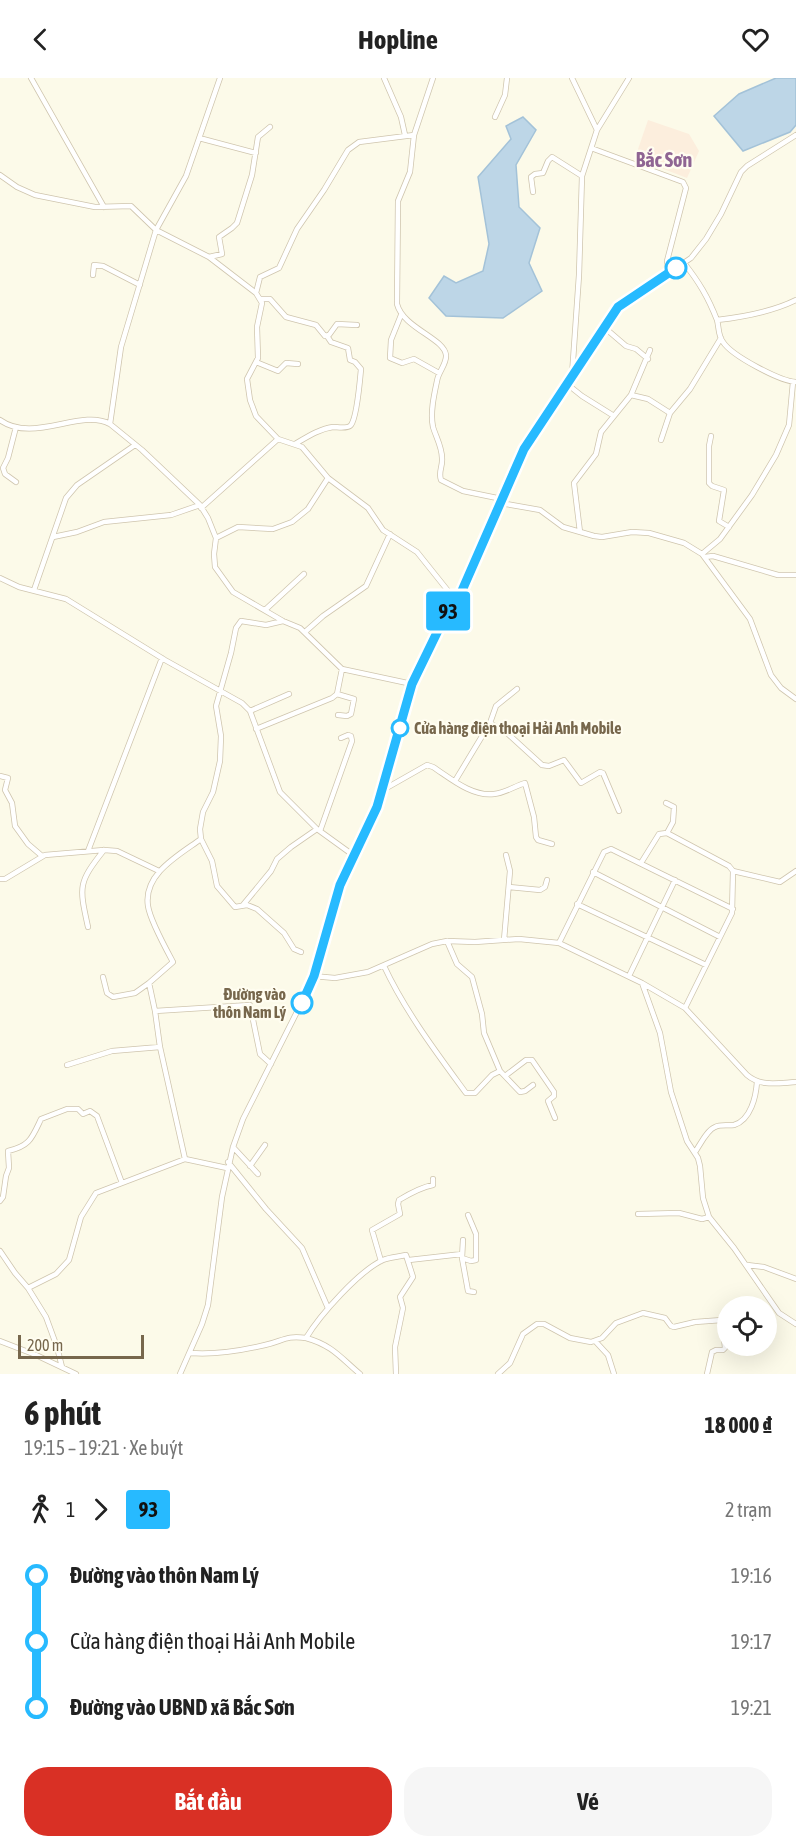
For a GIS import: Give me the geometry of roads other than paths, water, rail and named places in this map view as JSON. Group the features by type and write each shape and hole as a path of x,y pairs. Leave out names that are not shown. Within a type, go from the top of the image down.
{"street":[{"path":"32,78 104,207"},
{"path":"110,424 121,347 156,230 186,176 220,78"},
{"path":"384,78 401,117 405,135"},
{"path":"433,78 414,135 410,172 398,201 397,303 401,315 444,349 445,361 439,373 432,420 442,457 441,480 463,491 540,510 559,525 598,537 632,532 649,533 684,543 704,556 750,619 771,675 781,688 796,699"},
{"path":"495,117 505,95 507,78"},
{"path":"572,78 597,130"},
{"path":"572,377 579,275 582,176 597,130 629,78"},
{"path":"209,257 222,254 219,237 237,222 252,175 258,137 270,127"},
{"path":"256,292 260,277 279,268 299,224 324,190 348,150 359,142 414,135"},
{"path":"180,1374 209,1302 232,1147 243,1119 314,976 333,904 383,790 412,684 447,612 457,602 524,449 622,303 684,263 706,239 741,172 796,135"},
{"path":"199,138 256,153"},
{"path":"591,148 683,182 685,185 667,261 669,273"},
{"path":"533,192 531,177 534,174 543,173 548,161 552,158 582,176"},
{"path":"0,175 30,193 104,207 131,206 156,230 209,257 256,292 261,299 262,308 257,327 258,353 248,379 251,404 256,416 278,439 302,447 328,477 365,505 380,527 421,556 457,602"},
{"path":"684,263 705,291 725,345 750,363 794,382 788,429 776,456 729,528 704,556"},
{"path":"93,275 94,265 103,266 140,285"},
{"path":"261,299 270,299 286,317 316,326 331,342 348,348 350,360 361,369 359,395 352,424 348,427 318,431 295,444"},
{"path":"717,320 743,317 796,300"},
{"path":"401,315 391,340 390,358 402,363 414,359 439,373"},
{"path":"327,336 337,324 357,325"},
{"path":"605,328 626,346 636,349 648,359"},
{"path":"662,440 670,413 690,388 721,338"},
{"path":"580,532 574,483 596,454 599,435 631,395 650,350"},
{"path":"256,362 278,371 286,363 298,364"},
{"path":"567,384 614,416"},
{"path":"631,395 648,399 670,413"},
{"path":"0,420 16,427 39,428 98,421 110,424 201,506 216,538 214,561 221,577 233,592 305,632 342,669 412,684"},
{"path":"16,427 3,468 5,474 16,482"},
{"path":"788,429 796,429"},
{"path":"711,436 709,483 724,490 719,521 729,528"},
{"path":"53,537 77,532 104,522 171,515 201,506 278,439"},
{"path":"34,590 66,498 77,485 135,445"},
{"path":"216,538 238,526 273,529 292,522 308,509 328,477"},
{"path":"305,632 323,616 366,586 390,534"},
{"path":"704,556 713,556 778,575 796,575"},
{"path":"265,610 304,574"},
{"path":"0,578 19,587 66,598 162,658 242,703 250,711 280,792 319,830 353,855"},
{"path":"284,621 270,625 244,621 238,623 215,710 221,736 220,761 213,792 202,816 201,839 211,858 217,886 222,895 235,907 243,905 260,911 284,933 294,949 301,952"},
{"path":"88,851 162,658"},
{"path":"256,729 327,701 337,694 342,669"},
{"path":"455,781 490,723 496,706 517,689"},
{"path":"250,711 289,693"},
{"path":"337,694 350,697 355,702 351,714 338,715"},
{"path":"490,723 508,734 542,765 549,766 564,759 581,783 600,772 603,773 619,811"},
{"path":"243,905 271,871 277,859 291,847 319,830 352,741 351,736 348,735 341,738"},
{"path":"383,790 427,765 433,766 476,792 488,795 525,783 534,817 536,837 540,841 552,844"},
{"path":"0,776 8,778 5,790 12,803 15,826 28,844 42,856"},
{"path":"666,803 674,805 675,813 672,826 666,833"},
{"path":"641,863 659,834 666,833 729,866 734,871 780,882 796,871"},
{"path":"103,977 107,993 113,997 135,993 172,962 148,907 150,887 159,871 201,839"},
{"path":"559,943 593,872 608,849 733,909"},
{"path":"88,927 82,901 82,880 104,850"},
{"path":"0,879 5,879 42,856 104,850 117,851 159,871"},
{"path":"504,940 510,871 506,855"},
{"path":"685,1008 733,909 734,871"},
{"path":"593,872 720,937"},
{"path":"509,887 540,890 545,887 547,880"},
{"path":"629,976 675,880"},
{"path":"577,904 706,965"},
{"path":"314,976 347,977 368,972 432,944 447,941 532,940 559,943 629,976 685,1008 747,1075 757,1082 771,1084 796,1082"},
{"path":"447,941 457,964 472,977 482,1014 483,1030 500,1071 520,1092 533,1085"},
{"path":"384,966 397,993 466,1093 475,1093 492,1075 500,1071"},
{"path":"149,983 160,1047 185,1159"},
{"path":"642,983 659,1031 671,1092 687,1141 695,1152 702,1171 704,1198 709,1217 747,1265 779,1313 796,1324"},
{"path":"155,1011 250,1005 260,1054 271,1064"},
{"path":"67,1065 112,1051 160,1047"},
{"path":"505,1076 526,1060 532,1060 554,1092 554,1096 548,1101 555,1118"},
{"path":"695,1152 711,1129 733,1125 745,1117 755,1101 757,1082"},
{"path":"0,1201 3,1197 9,1168 8,1151 25,1146 33,1137 41,1119 67,1109 78,1109 83,1114 90,1111 97,1116 122,1183"},
{"path":"250,1166 265,1145"},
{"path":"232,1147 258,1174"},
{"path":"28,1288 56,1274 69,1260 81,1217 96,1193 185,1159 228,1165 302,1248 328,1308"},
{"path":"381,1261 372,1230 400,1214 399,1200 433,1185 433,1179"},
{"path":"638,1214 679,1213 702,1219 709,1217"},
{"path":"409,1260 462,1256 471,1261 476,1260 476,1234 468,1215"},
{"path":"463,1240 462,1256 468,1291 474,1292"},
{"path":"0,1251 28,1288 51,1329 62,1367"},
{"path":"306,1338 328,1308 348,1288 381,1261 406,1256 413,1277 400,1297 403,1308 395,1347 396,1374"},
{"path":"747,1265 764,1267 796,1279"},
{"path":"498,1374 510,1363 524,1334 537,1324 544,1324 570,1338 596,1342 616,1323 643,1313 665,1318 674,1327 720,1319 723,1322 725,1348 712,1352 707,1374"},
{"path":"190,1353 222,1353 268,1345 289,1336 306,1338 336,1350 360,1374"},
{"path":"0,1341 76,1374"},
{"path":"596,1342 608,1355 614,1374"}],"water":[{"path":"776,78 796,78 796,125 790,132 743,151 714,116 739,94"},
{"path":"523,117 536,130 516,165 519,207 540,228 529,263 542,291 503,318 446,316 429,298 444,276 456,283 483,271 489,244 478,177 511,139 506,126"}],"place":[{"name":"Cửa hàng điện thoại Hải Anh Mobile","path":"400,728"},
{"name":"Đường vào thôn Nam Lý","path":"302,1003"}],"district":[{"name":"Bắc Sơn","path":"664,159"}]}
